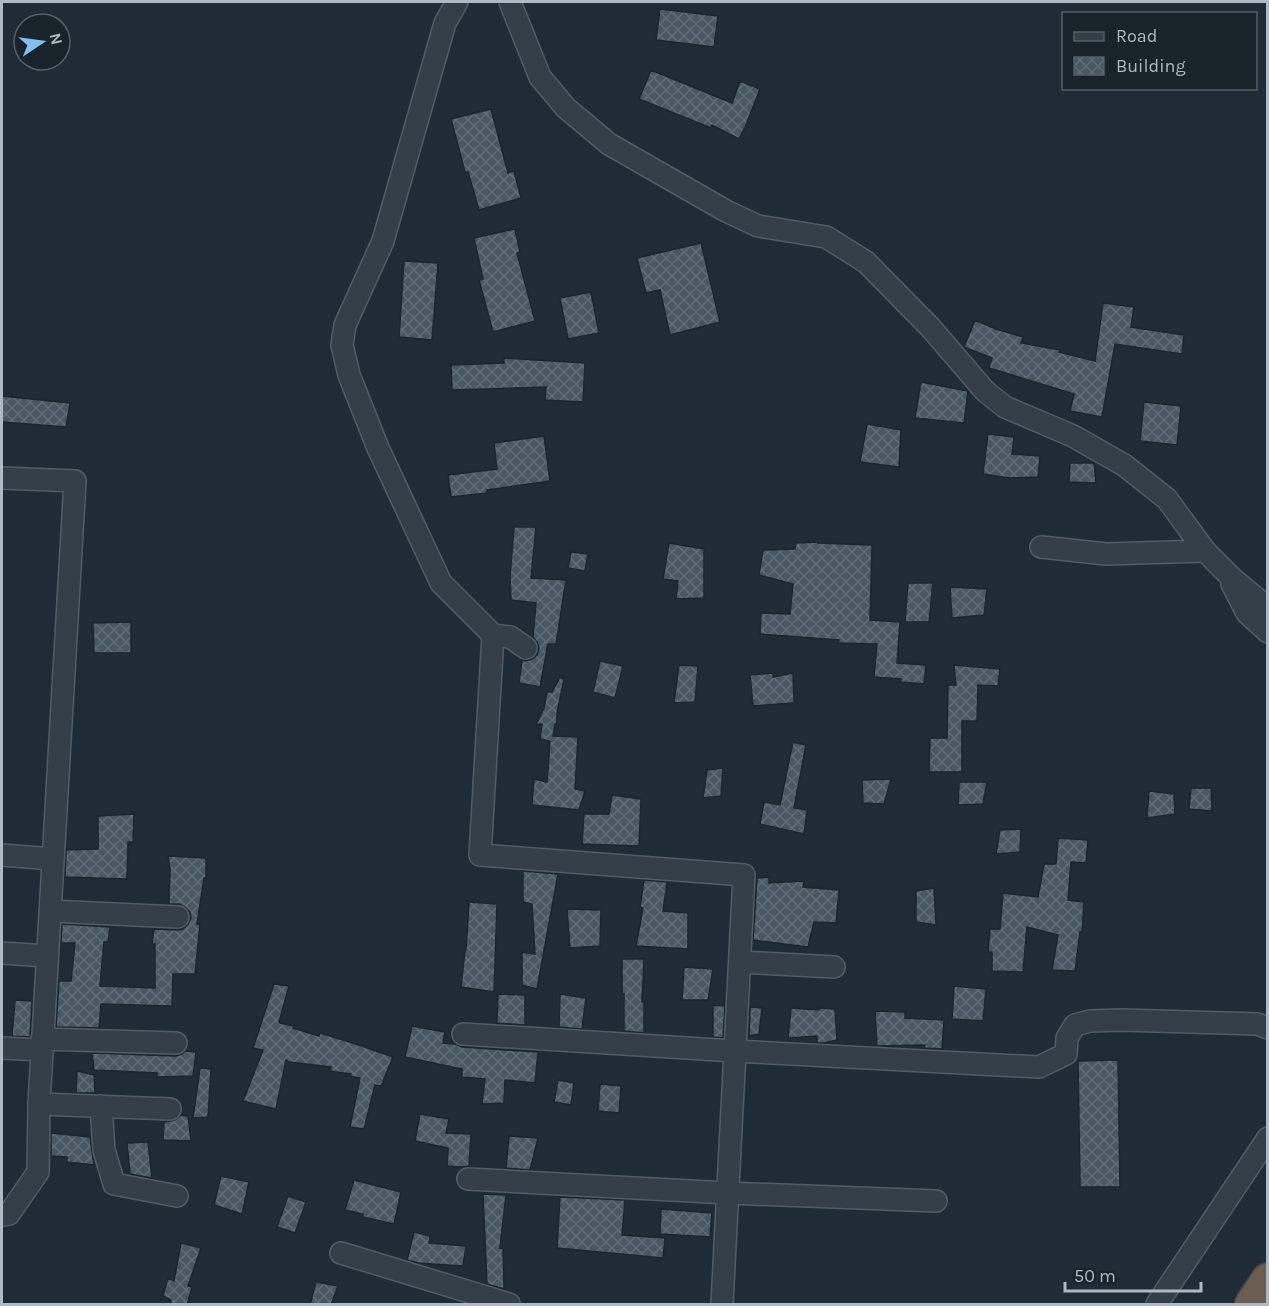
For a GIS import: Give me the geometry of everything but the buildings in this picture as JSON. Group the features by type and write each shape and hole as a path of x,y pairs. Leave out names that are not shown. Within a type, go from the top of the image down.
{"highway":[{"path":"1252,1305 1268,1280"}],"street":[{"path":"457,2 445,23 383,242 345,325 342,345 349,375 378,448 441,583 493,635 510,637 526,648"},
{"path":"510,2 540,77 566,108 609,144 726,211 758,226 826,237 866,262 930,327 985,391 1005,407 1073,436 1124,465 1167,499 1205,551 1224,571 1268,608"},
{"path":"2,478 75,480 42,1045 38,1172 9,1214 2,1215"},
{"path":"1041,547 1106,554 1205,551"},
{"path":"1224,571 1247,613 1268,632"},
{"path":"493,635 480,855 744,875 722,1305"},
{"path":"2,855 53,859"},
{"path":"50,911 178,917"},
{"path":"2,953 47,956"},
{"path":"741,962 834,967"},
{"path":"463,1034 734,1051 1039,1066 1066,1054 1067,1038 1075,1025 1090,1021 1257,1024 1268,1028"},
{"path":"2,1048 42,1045 176,1043"},
{"path":"39,1104 170,1109"},
{"path":"101,1106 104,1150 114,1184 177,1196"},
{"path":"1157,1305 1268,1138"},
{"path":"468,1179 936,1201"},
{"path":"341,1253 509,1305"}]}
